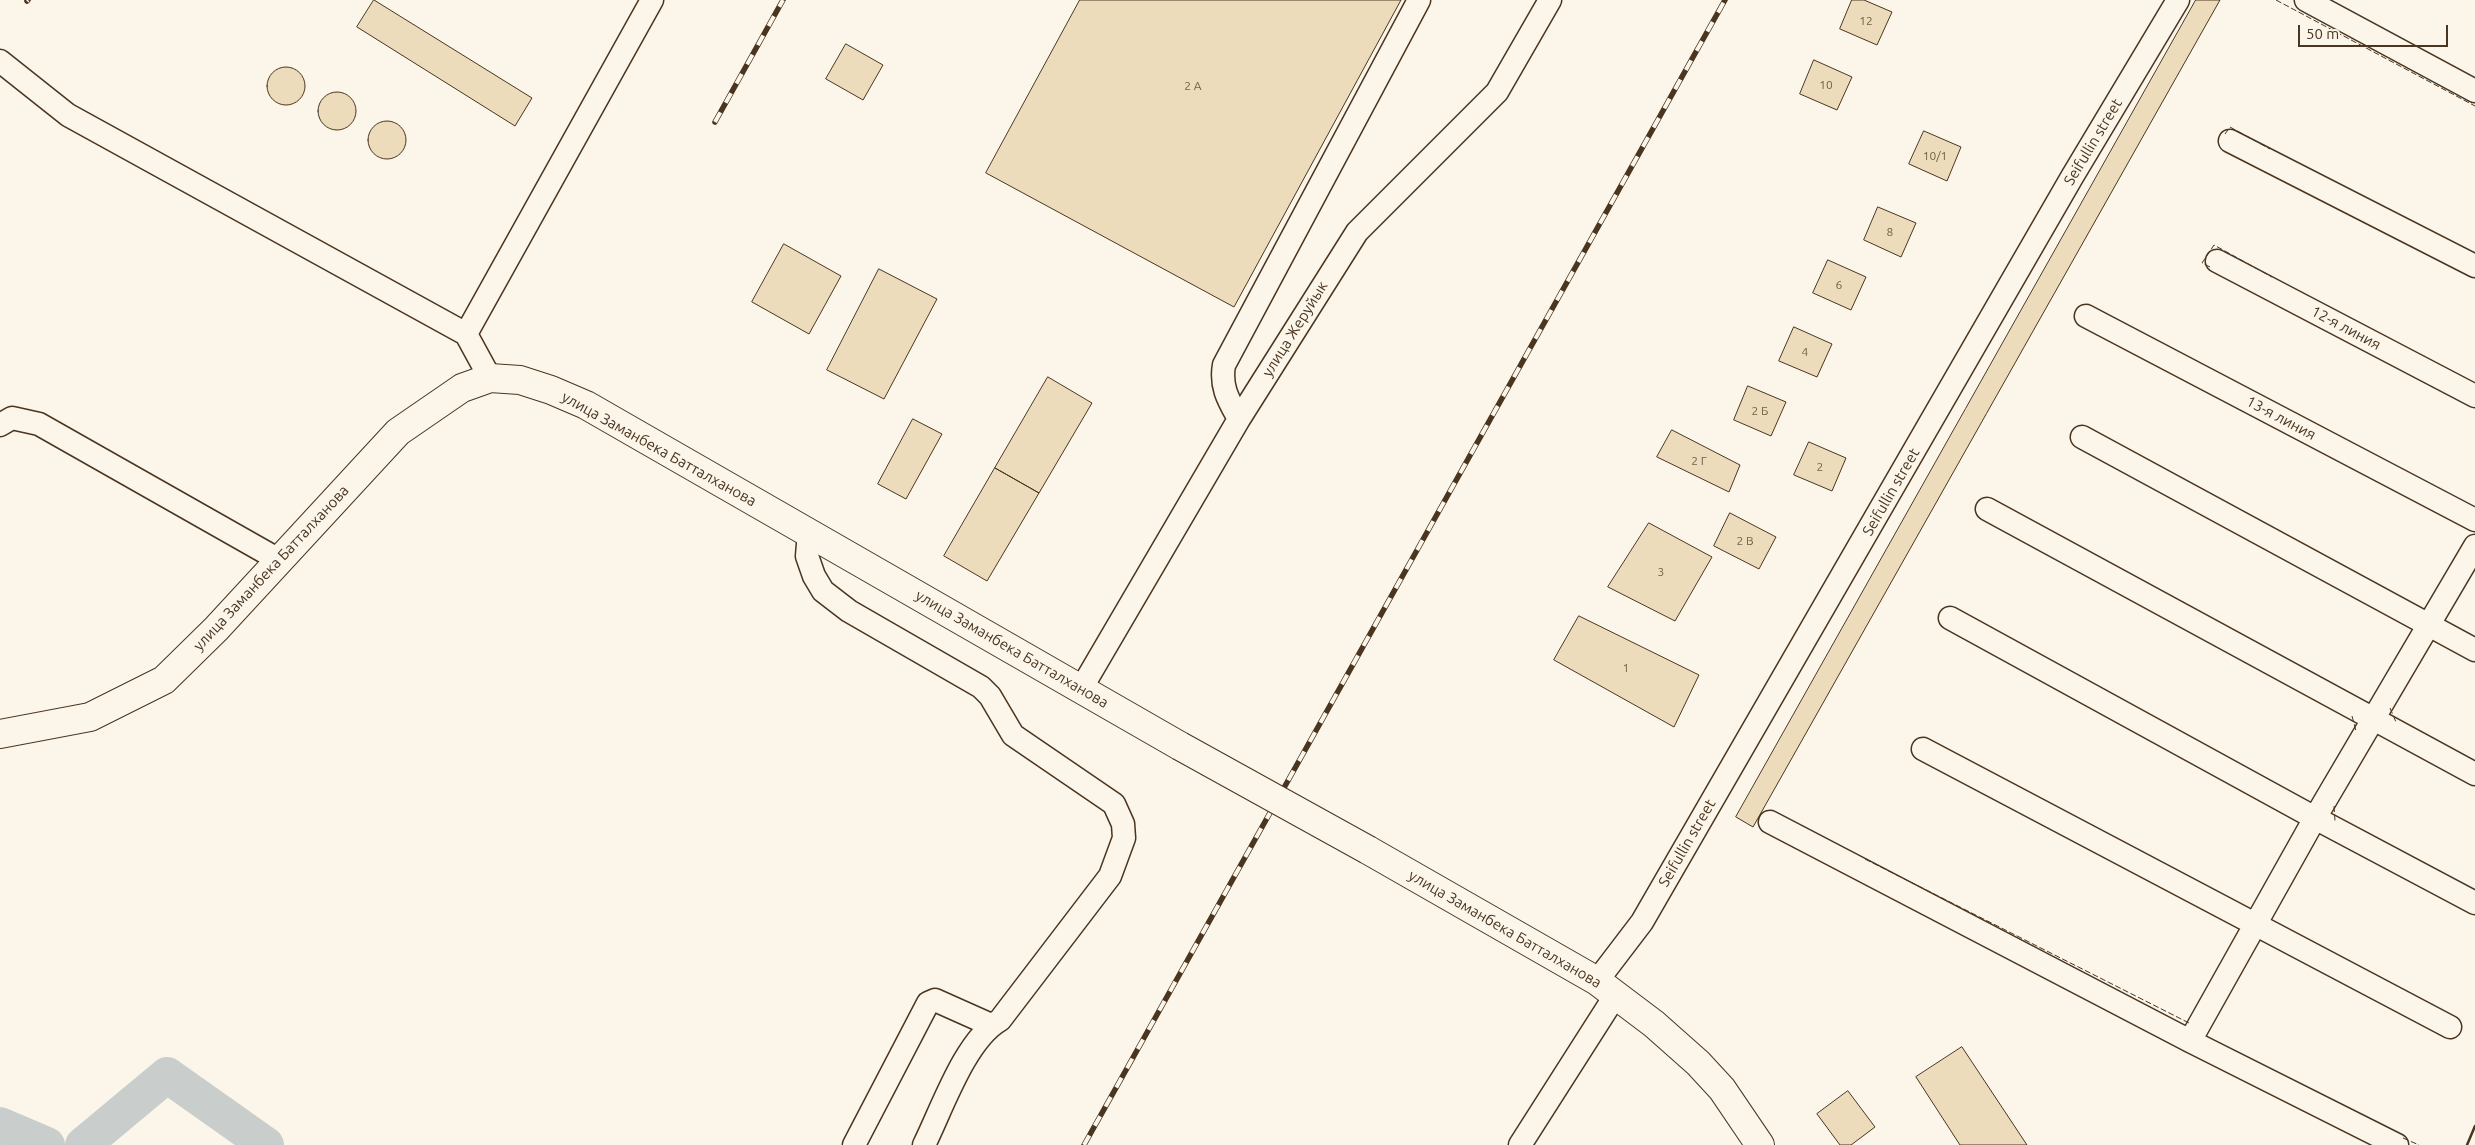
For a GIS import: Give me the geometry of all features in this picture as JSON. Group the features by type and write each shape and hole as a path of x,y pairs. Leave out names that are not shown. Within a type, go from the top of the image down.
{"main road":[{"name":"улица Заманбека Батталханова","path":"0,734 90,717 164,680 216,629 398,432 462,388 490,378 520,380 551,390 586,405 1180,746 1368,850 1606,988 1654,1024 1698,1063 1722,1089 1760,1145"}],"street":[{"path":"466,334 652,0"},
{"path":"1239,419 1226,397 1221,380 1224,365 1419,0"},
{"name":"улица Жеруйык","path":"1081,689 1239,419 1357,232 1498,92 1550,0"},
{"name":"Seifullin street","path":"1520,1145 1642,922 2072,177 2178,0"},
{"path":"2306,0 2475,91"},
{"path":"0,61 68,115 466,334 490,378"},
{"path":"2230,141 2475,266"},
{"name":"12-я линия","path":"2217,261 2475,396"},
{"name":"13-я линия","path":"2086,316 2475,520"},
{"path":"0,425 12,418 39,424 279,560"},
{"path":"2082,437 2475,650"},
{"path":"1987,508 2475,774"},
{"path":"808,532 807,556 814,576 823,592 848,610 981,687 990,696 1013,735 1114,804 1120,813 1124,838 1110,876 1000,1020 991,1025 971,1047 924,1145"},
{"path":"2190,1041 2315,818 2430,627 2475,546"},
{"path":"1950,618 2315,818 2475,903"},
{"path":"1923,749 2450,1027"},
{"path":"1770,822 2190,1041 2397,1145"},
{"path":"854,1145 928,1003 935,1000 991,1025"}],"building":[{"path":"374,0 532,98 515,126 357,27"},
{"path":"1080,0 1401,0 1234,307 986,173"},
{"path":"1852,0 1864,0 1892,12 1877,45 1840,29"},
{"path":"2196,0 2220,0 1753,827 1736,817"},
{"path":"846,44 883,65 863,100 826,79"},
{"path":"1814,60 1852,77 1837,110 1800,94"},
{"path":"286,67 300,72 305,86 300,100 286,105 272,100 267,86 272,72"},
{"path":"337,92 351,97 356,111 351,125 337,130 323,125 318,111 323,97"},
{"path":"387,121 401,126 406,140 401,154 387,159 373,154 368,140 373,126"},
{"path":"1924,131 1961,147 1947,181 1909,164"},
{"path":"1878,207 1916,223 1901,257 1864,240"},
{"path":"784,244 841,276 809,334 752,302"},
{"path":"1828,260 1866,277 1851,310 1813,293"},
{"path":"879,269 937,299 884,399 827,370"},
{"path":"1794,327 1832,344 1817,377 1779,361"},
{"path":"1048,377 1092,403 1039,493 995,468"},
{"path":"1748,386 1786,402 1771,436 1734,420"},
{"path":"913,419 942,434 906,499 878,484"},
{"path":"1672,430 1740,465 1729,492 1657,457"},
{"path":"1809,442 1846,458 1832,491 1794,475"},
{"path":"995,468 1039,493 987,581 944,556"},
{"path":"1730,513 1776,537 1759,569 1714,546"},
{"path":"1649,523 1712,557 1675,621 1608,587"},
{"path":"1579,616 1699,675 1674,727 1554,660"},
{"path":"1962,1047 2027,1145 1960,1145 1916,1077"},
{"path":"1848,1091 1875,1127 1851,1145 1840,1145 1817,1114"}],"waterway":[{"path":"83,1145 167,1075 266,1145"},
{"path":"0,1125 47,1145"}],"railway":[{"path":"715,122 783,0"},
{"path":"1084,1145 1725,0"}],"fence":[{"path":"2276,0 2475,106"},
{"path":"2225,134 2230,127 2270,149"},
{"path":"2210,267 2202,263 2214,245 2272,277"},
{"path":"2390,708 2396,722"},
{"path":"2352,716 2356,731"},
{"path":"2334,806 2335,821"},
{"path":"1865,859 2191,1024"},
{"path":"2403,1138 2419,1145"}],"wall":[{"path":"2467,1145 2475,1126"}]}
